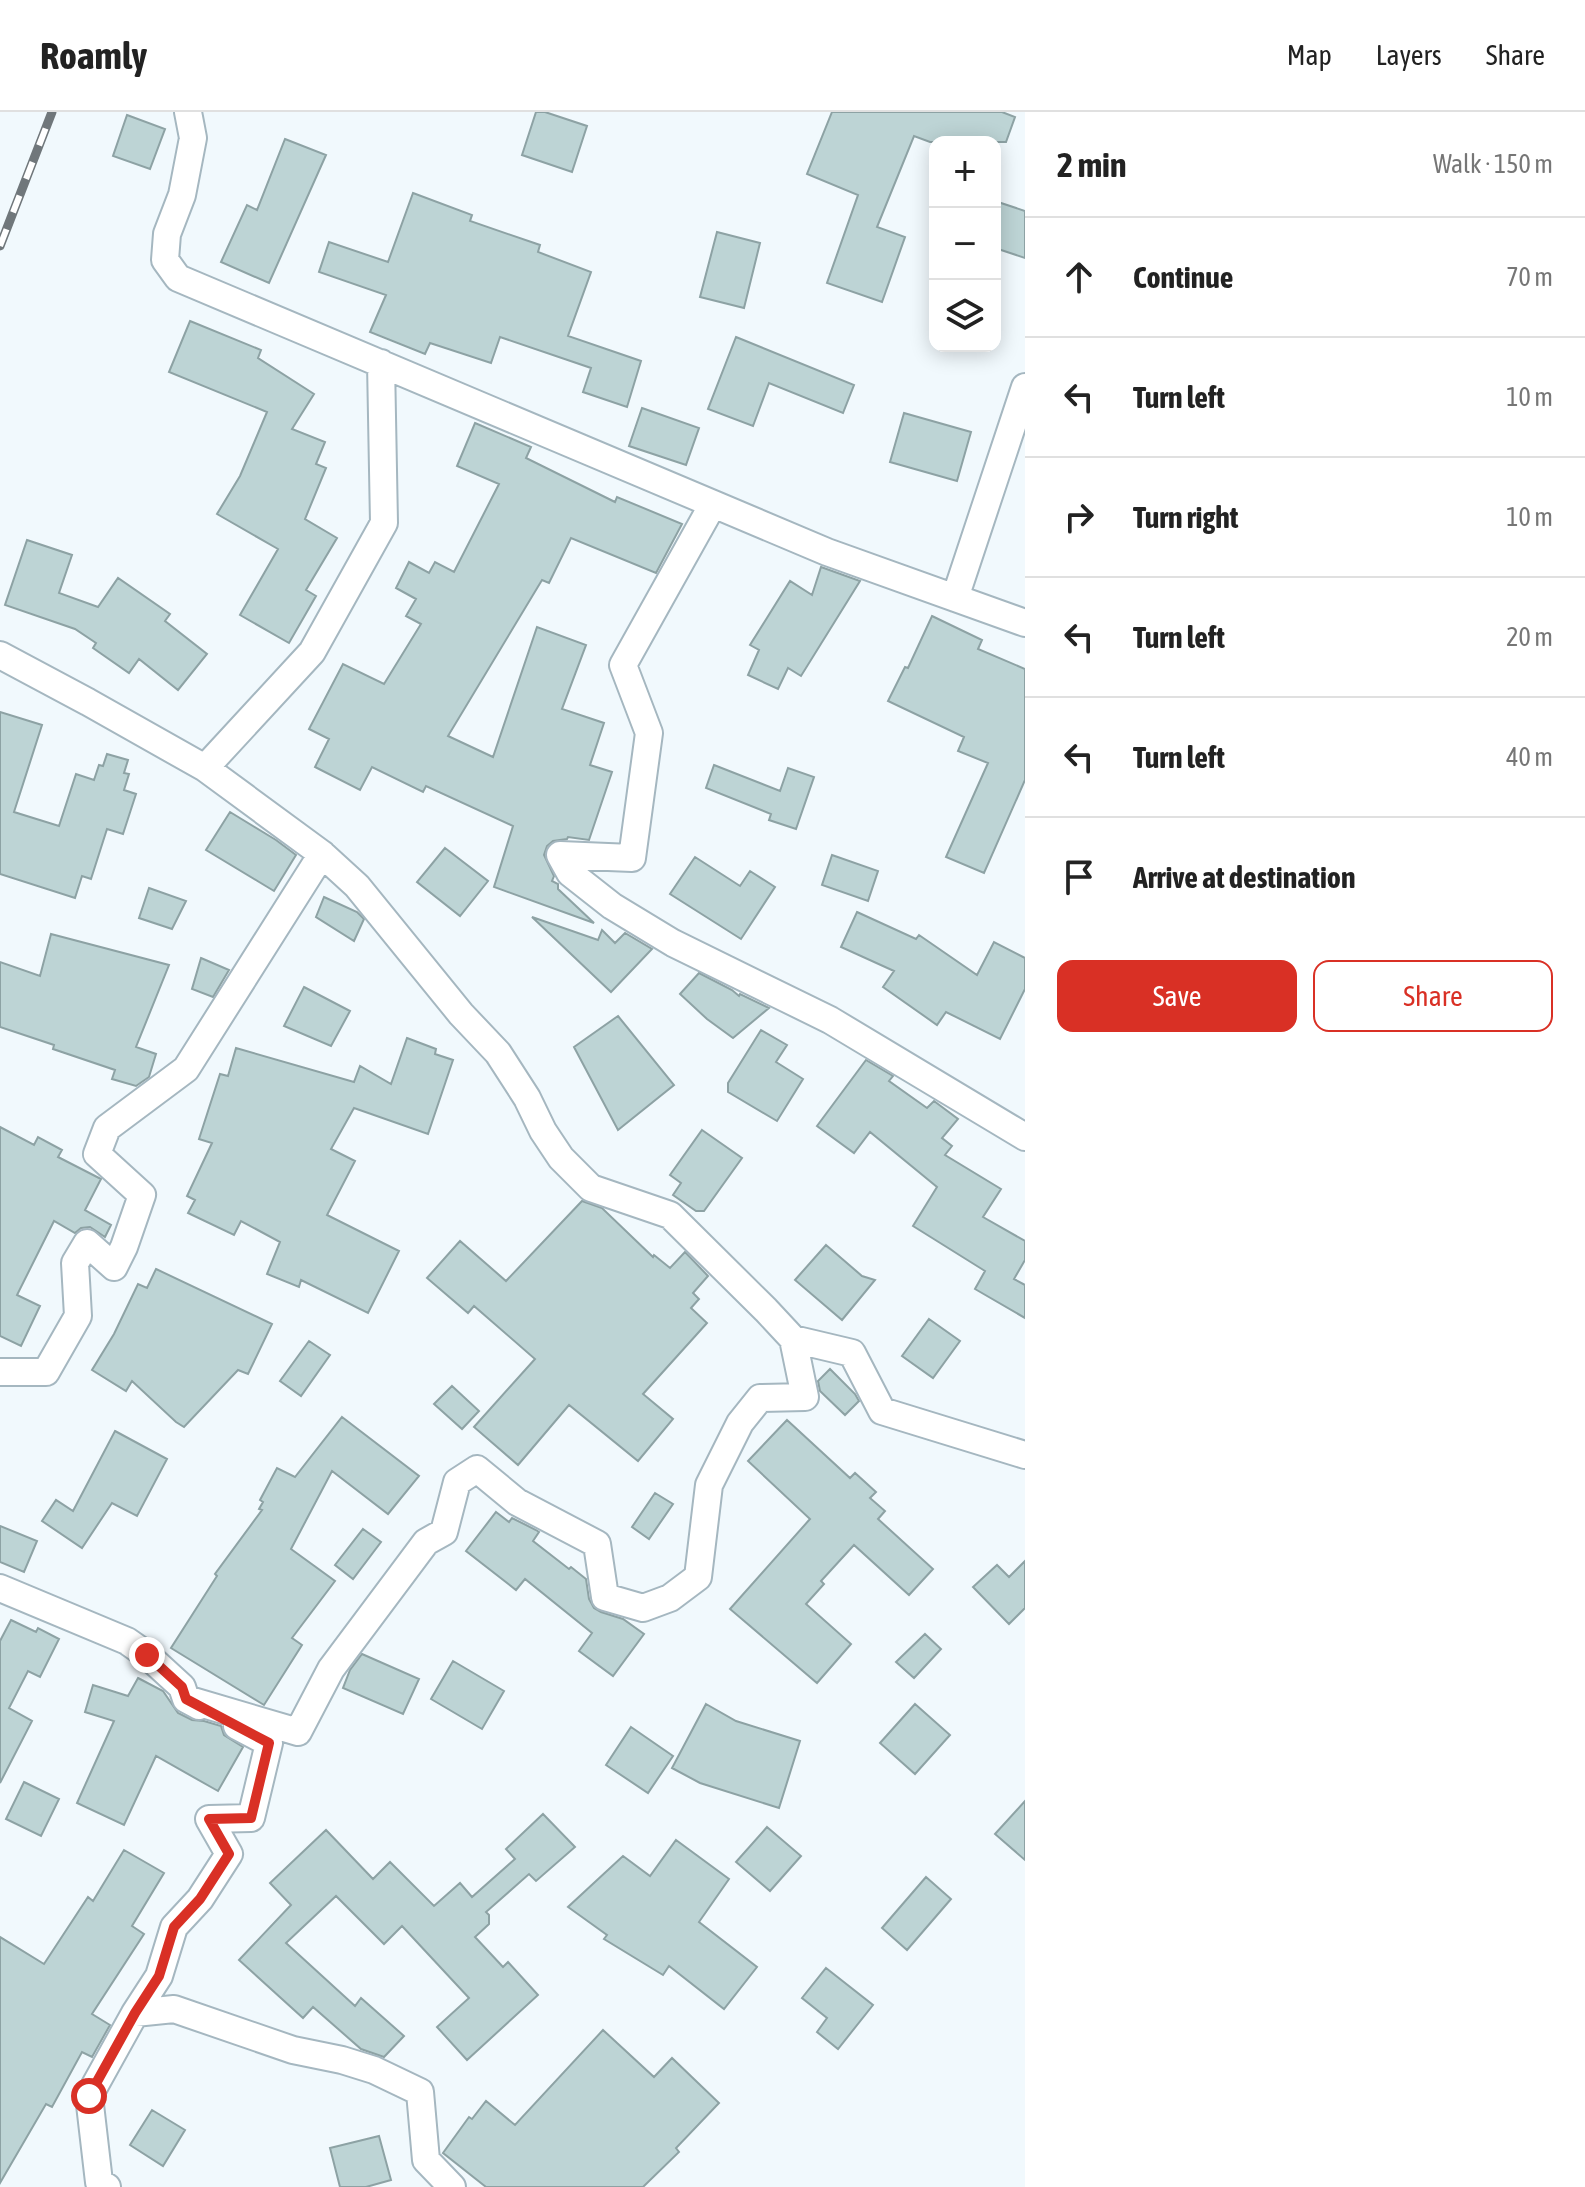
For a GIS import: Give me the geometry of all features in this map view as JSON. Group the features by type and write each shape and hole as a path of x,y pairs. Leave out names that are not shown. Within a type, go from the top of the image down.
{"street":[{"path":"189,113 193,138 182,195 167,234 165,260 178,278 827,552 1025,623"},
{"path":"205,768 312,652 384,523 381,363"},
{"path":"955,598 1025,387"},
{"path":"713,504 623,665 649,733 632,858 560,855 570,873 612,906 673,943 830,1020 1021,1128"},
{"path":"0,655 205,768 322,854 357,886 461,1014 498,1053 561,1158 591,1188 670,1215 793,1339 805,1397 760,1398 740,1423 709,1485 698,1577 670,1598 643,1608 605,1597 597,1544 517,1502 477,1469 457,1482 444,1532 426,1542 331,1669 298,1732 186,1699"},
{"path":"0,1372 46,1372 78,1316 75,1263 87,1243 114,1267 142,1195 97,1154 107,1128 186,1069 322,854"},
{"path":"793,1339 852,1353 882,1411 1025,1455"},
{"path":"0,1588 127,1641 182,1687 186,1699 269,1743 251,1818 209,1819 229,1854 200,1899 174,1927 159,1976 89,2096 99,2182 107,2187"},
{"path":"135,2013 174,2009 293,2050 374,2070 420,2092 426,2160 452,2187"}],"building":[{"path":"536,112 587,126 572,172 522,155"},
{"path":"832,112 1002,112 1015,117 1006,142 1001,142 1001,136 929,136 929,142 914,136 877,227 905,237 882,302 827,283 858,195 807,174"},
{"path":"127,115 165,129 150,169 113,156"},
{"path":"285,139 326,155 269,283 221,262 247,205 257,210"},
{"path":"413,193 472,215 470,221 540,245 538,252 591,272 568,336 641,361 627,407 583,392 591,368 500,337 491,363 430,343 425,354 370,332 386,295 319,272 329,242 388,262"},
{"path":"1001,203 1025,211 1025,258 1001,250"},
{"path":"717,232 760,243 744,308 700,297"},
{"path":"190,321 261,350 258,358 314,394 292,429 325,442 316,464 326,468 305,519 337,538 306,590 316,596 289,643 240,615 278,549 217,514 240,476 267,412 169,372"},
{"path":"736,337 854,385 843,413 769,383 753,426 708,409"},
{"path":"642,408 699,428 686,465 629,446"},
{"path":"904,413 971,432 957,481 890,462"},
{"path":"475,423 531,447 526,458 615,502 617,497 682,524 656,573 571,538 549,583 542,580 448,736 493,757 537,627 586,645 562,709 604,723 590,765 612,772 589,840 568,837 553,841 544,855 554,876 552,881 594,923 494,887 513,826 426,786 423,792 372,767 360,790 315,767 329,739 309,729 343,664 384,684 421,624 406,616 416,599 396,588 409,562 429,573 435,562 454,572 499,484 457,466"},
{"path":"27,540 72,555 59,593 98,607 118,578 170,614 165,621 207,654 178,690 139,659 129,673 93,648 96,643 75,629 5,605"},
{"path":"821,567 860,581 801,676 788,668 778,689 748,675 759,650 750,645 790,581 812,595"},
{"path":"932,616 982,640 978,649 1025,669 1025,780 984,873 946,857 988,763 958,751 964,737 888,701 905,667 908,668"},
{"path":"0,712 42,725 14,812 59,826 76,774 94,780 107,754 128,760 124,773 129,774 124,790 136,794 123,834 107,829 91,879 82,876 75,898 0,874"},
{"path":"714,765 780,791 788,768 814,777 796,829 769,820 771,814 706,788"},
{"path":"230,812 296,855 274,891 206,850"},
{"path":"445,848 488,881 460,916 417,882"},
{"path":"832,855 878,871 868,901 822,885"},
{"path":"695,857 740,886 750,871 775,887 741,939 670,894"},
{"path":"149,888 186,901 172,929 139,918"},
{"path":"324,897 357,912 364,919 354,941 316,917"},
{"path":"857,912 916,939 919,935 977,975 994,942 1025,958 1025,989 1000,1039 946,1012 937,1025 883,987 894,971 841,947"},
{"path":"532,917 598,940 602,930 615,943 625,933 652,949 611,992"},
{"path":"51,934 169,965 136,1047 156,1054 149,1077 136,1086 112,1079 115,1070 0,1027 0,962 40,976"},
{"path":"201,958 229,970 213,997 192,989"},
{"path":"699,973 739,996 769,1008 733,1038 680,994"},
{"path":"304,987 350,1011 331,1046 284,1026"},
{"path":"618,1016 674,1085 618,1130 574,1047"},
{"path":"761,1030 787,1045 776,1062 803,1079 777,1121 728,1092 728,1083"},
{"path":"407,1038 436,1049 435,1054 453,1060 428,1134 354,1108 331,1149 355,1161 327,1215 399,1251 368,1313 301,1280 299,1287 267,1274 280,1242 241,1221 234,1235 188,1213 195,1200 187,1196 212,1143 199,1139 220,1074 228,1076 236,1048 354,1082 360,1066 391,1084"},
{"path":"866,1060 893,1076 889,1081 927,1108 934,1101 958,1119 942,1138 952,1146 945,1155 1001,1189 983,1217 1025,1241 1025,1260 1014,1279 1025,1285 1025,1318 975,1289 985,1271 913,1226 937,1187 870,1132 854,1153 817,1126"},
{"path":"0,1127 34,1145 38,1137 62,1150 58,1157 101,1179 85,1210 111,1225 105,1237 90,1227 81,1228 75,1233 54,1221 17,1295 40,1306 21,1346 0,1336"},
{"path":"702,1130 742,1158 704,1211 696,1211 673,1195 681,1183 670,1175"},
{"path":"582,1201 602,1208 653,1257 670,1268 685,1252 708,1276 693,1293 699,1299 691,1308 707,1323 643,1394 673,1419 638,1461 569,1405 518,1465 474,1427 535,1359 474,1306 468,1313 427,1278 460,1241 506,1281"},
{"path":"826,1245 862,1276 875,1280 842,1320 795,1280"},
{"path":"156,1269 272,1324 248,1374 238,1370 184,1427 132,1381 126,1391 92,1370 114,1334 138,1284 147,1288"},
{"path":"929,1319 960,1341 933,1378 902,1356"},
{"path":"309,1341 330,1355 301,1396 280,1381"},
{"path":"830,1369 859,1401 845,1415 820,1391 818,1381"},
{"path":"452,1386 479,1411 462,1429 434,1404"},
{"path":"342,1417 419,1476 388,1514 332,1471 291,1549 335,1581 292,1638 302,1645 264,1705 171,1648 217,1576 215,1574 262,1510 259,1509 263,1502 260,1500 277,1468 295,1477"},
{"path":"787,1420 850,1478 855,1473 876,1492 870,1498 885,1511 878,1519 933,1569 909,1595 854,1545 821,1581 824,1584 806,1604 851,1644 817,1683 730,1609 810,1519 748,1461"},
{"path":"115,1431 167,1459 137,1516 112,1503 82,1548 42,1521 56,1500 73,1511"},
{"path":"655,1493 673,1504 649,1539 632,1527"},
{"path":"496,1512 509,1522 512,1518 539,1532 533,1541 586,1579 589,1599 594,1608 623,1619 644,1634 613,1676 579,1651 592,1633 525,1579 516,1590 466,1551"},
{"path":"0,1526 37,1541 24,1572 0,1562"},
{"path":"363,1529 381,1542 353,1579 335,1565"},
{"path":"1025,1561 1025,1608 1009,1624 973,1587 997,1565 1009,1577"},
{"path":"11,1620 36,1632 38,1628 59,1639 40,1677 28,1671 9,1708 32,1721 0,1783 0,1641"},
{"path":"925,1634 941,1649 914,1678 896,1662"},
{"path":"362,1654 419,1679 403,1714 343,1688 350,1670"},
{"path":"453,1661 504,1691 482,1729 431,1699"},
{"path":"138,1678 163,1691 178,1713 192,1720 221,1726 224,1735 243,1747 218,1791 156,1756 124,1825 77,1803 114,1721 85,1712 93,1685 128,1696"},
{"path":"706,1704 736,1721 800,1741 779,1808 700,1783 672,1768"},
{"path":"915,1704 950,1735 915,1774 880,1743"},
{"path":"631,1727 673,1756 648,1793 606,1765"},
{"path":"24,1782 59,1799 41,1836 6,1819"},
{"path":"1025,1801 1025,1860 995,1834"},
{"path":"543,1814 575,1847 536,1881 529,1874 486,1912 489,1924 475,1937 503,1967 508,1962 538,1995 467,2060 437,2027 469,1998 402,1926 384,1944 336,1896 286,1943 355,2006 361,1998 404,2036 384,2057 361,2049 313,2007 303,2018 239,1960 291,1905 270,1883 326,1830 373,1879 390,1862 434,1906 460,1883 472,1897 515,1859 506,1849"},
{"path":"767,1827 801,1856 770,1891 736,1862"},
{"path":"676,1840 729,1879 699,1922 757,1967 724,2009 669,1966 663,1975 604,1939 607,1935 568,1907 623,1856 650,1876"},
{"path":"124,1850 164,1873 132,1926 144,1934 92,2014 110,2025 92,2057 82,2052 52,2107 46,2104 0,2183 0,1937 44,1964 88,1897 93,1901"},
{"path":"926,1877 951,1899 907,1950 882,1928"},
{"path":"826,1968 873,2005 838,2049 817,2032 827,2018 802,1998"},
{"path":"603,2030 654,2077 672,2058 719,2103 676,2148 679,2152 643,2187 486,2187 443,2153 469,2117 472,2119 486,2101 515,2125"},
{"path":"152,2110 185,2130 163,2166 130,2145"},
{"path":"379,2136 391,2180 366,2187 340,2187 330,2148"}],"railway":[{"path":"0,246 52,112"}],"route":[{"path":"89,2096 159,1976 174,1927 200,1899 229,1854 209,1819 251,1818 269,1743 186,1699 182,1687 147,1655"}]}
